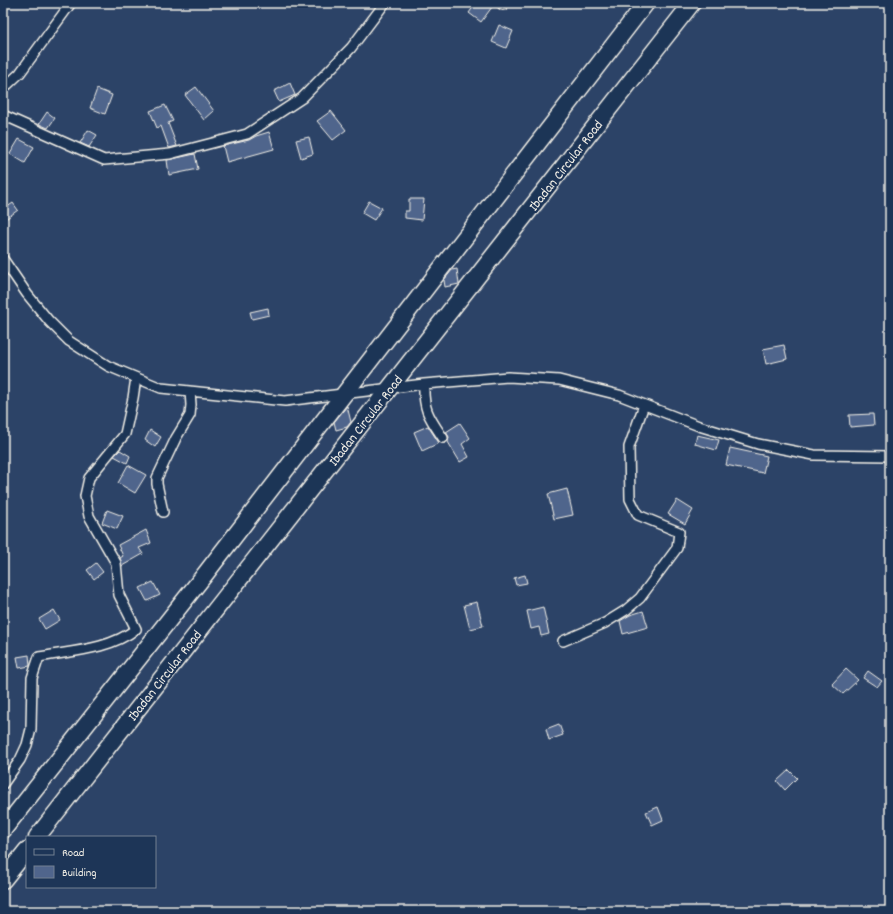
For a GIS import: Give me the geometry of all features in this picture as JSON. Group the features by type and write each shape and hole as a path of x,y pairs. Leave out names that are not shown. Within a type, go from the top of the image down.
{"highway":[{"path":"3,830 206,574 646,3"},
{"name":"Ibadan Circular Road","path":"38,836 692,3"},
{"path":"3,880 26,851"}],"street":[{"path":"3,89 20,73 71,3"},
{"path":"3,115 104,160 170,154 247,134 302,98 351,48 385,3"},
{"path":"3,259 26,294 49,321 69,341 108,366 161,388 285,401 424,384 508,377 559,380 619,395 699,426 758,444 814,456 890,456"},
{"path":"3,784 20,760 27,745 31,729 32,678 39,657 102,646 128,636 136,629 119,595 116,563 89,516 85,496 89,478 125,434 136,378"},
{"path":"424,384 424,398 427,414 443,438"},
{"path":"163,512 157,478 176,438 190,415 190,391"},
{"path":"563,640 605,623 626,610 640,598 677,548 678,532 638,516 630,499 629,447 644,404"}],"building":[{"path":"476,3 487,3 492,7 481,22 469,13"},
{"path":"499,25 513,31 506,48 492,42"},
{"path":"290,83 295,95 279,102 274,91"},
{"path":"196,87 214,111 204,120 185,95"},
{"path":"97,89 112,95 105,114 90,108"},
{"path":"165,105 173,121 168,123 177,146 169,148 161,126 157,128 150,111"},
{"path":"331,111 346,130 333,140 317,121"},
{"path":"47,112 55,118 48,128 39,124"},
{"path":"88,130 97,135 89,147 80,143"},
{"path":"269,132 274,149 227,162 223,146 249,140"},
{"path":"309,137 313,154 301,158 296,140"},
{"path":"19,139 34,147 25,163 10,154"},
{"path":"195,154 198,169 169,175 167,160"},
{"path":"409,199 424,199 422,220 405,218 405,211 409,211"},
{"path":"369,201 382,208 374,220 362,213"},
{"path":"13,203 18,210 3,221 3,210"},
{"path":"457,269 459,284 445,287 444,280 452,270"},
{"path":"268,308 269,315 252,319 250,312"},
{"path":"784,345 787,359 766,364 763,349"},
{"path":"347,406 351,422 347,427 336,430 334,422"},
{"path":"873,414 874,425 850,427 849,415"},
{"path":"460,423 470,438 462,444 469,457 460,462 448,442 449,437 446,432"},
{"path":"428,426 439,443 422,451 414,432"},
{"path":"150,430 161,437 155,447 145,440"},
{"path":"697,435 719,440 716,450 695,444"},
{"path":"730,448 767,456 763,473 726,465"},
{"path":"120,450 130,456 127,463 114,456"},
{"path":"128,465 146,475 135,493 118,483"},
{"path":"567,489 573,515 554,519 548,494"},
{"path":"677,500 693,510 685,524 668,514"},
{"path":"107,510 123,516 117,529 102,523"},
{"path":"146,530 151,543 139,548 143,554 122,566 120,558 123,556 118,545"},
{"path":"96,563 103,572 94,579 87,570"},
{"path":"525,575 527,583 516,585 514,578"},
{"path":"153,582 160,595 147,601 140,588"},
{"path":"477,602 483,626 470,629 464,605"},
{"path":"543,607 549,634 541,636 539,627 531,629 527,611"},
{"path":"54,610 60,620 45,629 39,619"},
{"path":"643,611 648,627 623,634 620,621 630,615"},
{"path":"29,655 30,666 19,668 17,657"},
{"path":"846,669 858,680 843,694 832,684"},
{"path":"868,671 882,681 877,687 863,678"},
{"path":"559,724 563,735 549,740 546,729"},
{"path":"789,770 797,778 785,790 777,781"},
{"path":"658,807 663,820 652,825 646,812"}]}
